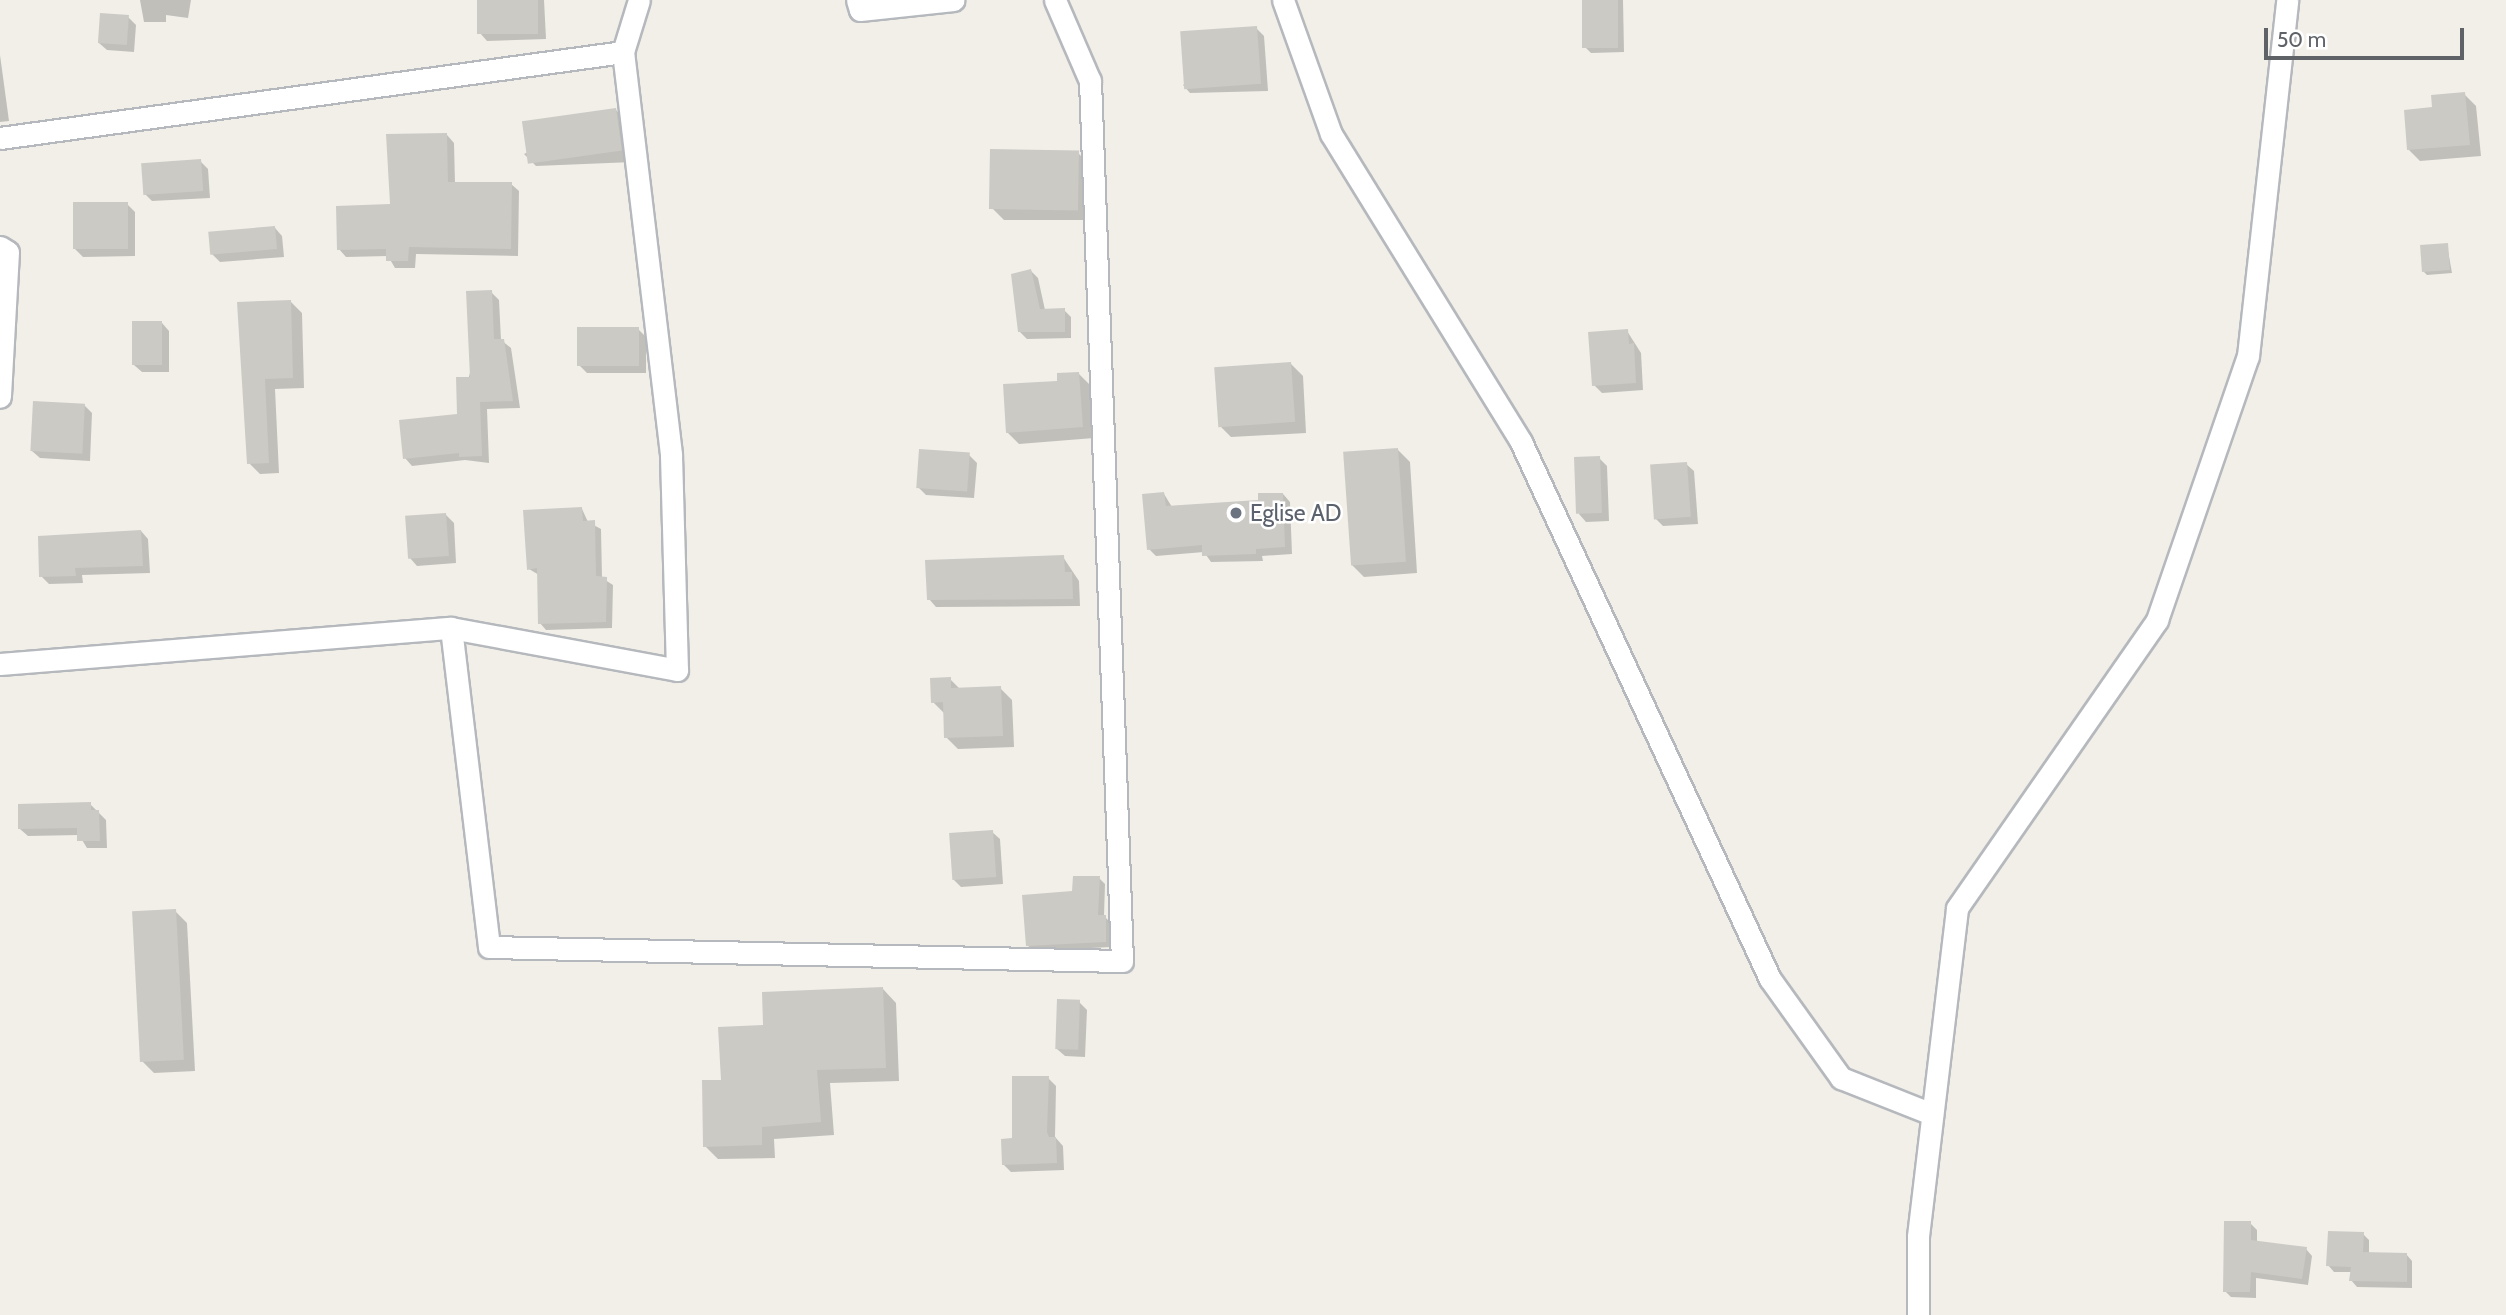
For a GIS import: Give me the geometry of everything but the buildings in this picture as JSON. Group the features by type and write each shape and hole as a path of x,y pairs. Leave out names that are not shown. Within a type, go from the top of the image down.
{"street":[{"path":"0,664 452,628 677,670 671,454 623,51 639,0"},
{"path":"857,0 860,10 953,0"},
{"path":"452,628 489,947 1122,961 1090,81 1055,0"},
{"path":"1283,0 1331,134 1521,442 1770,979 1841,1078 1932,1114"},
{"path":"1918,1315 1918,1236 1957,908 2157,620 2248,356 2287,0"},
{"path":"0,138 623,51"},
{"path":"0,247 8,251 0,397"}],"place":[{"name":"Eglise AD","path":"1236,513"}]}
